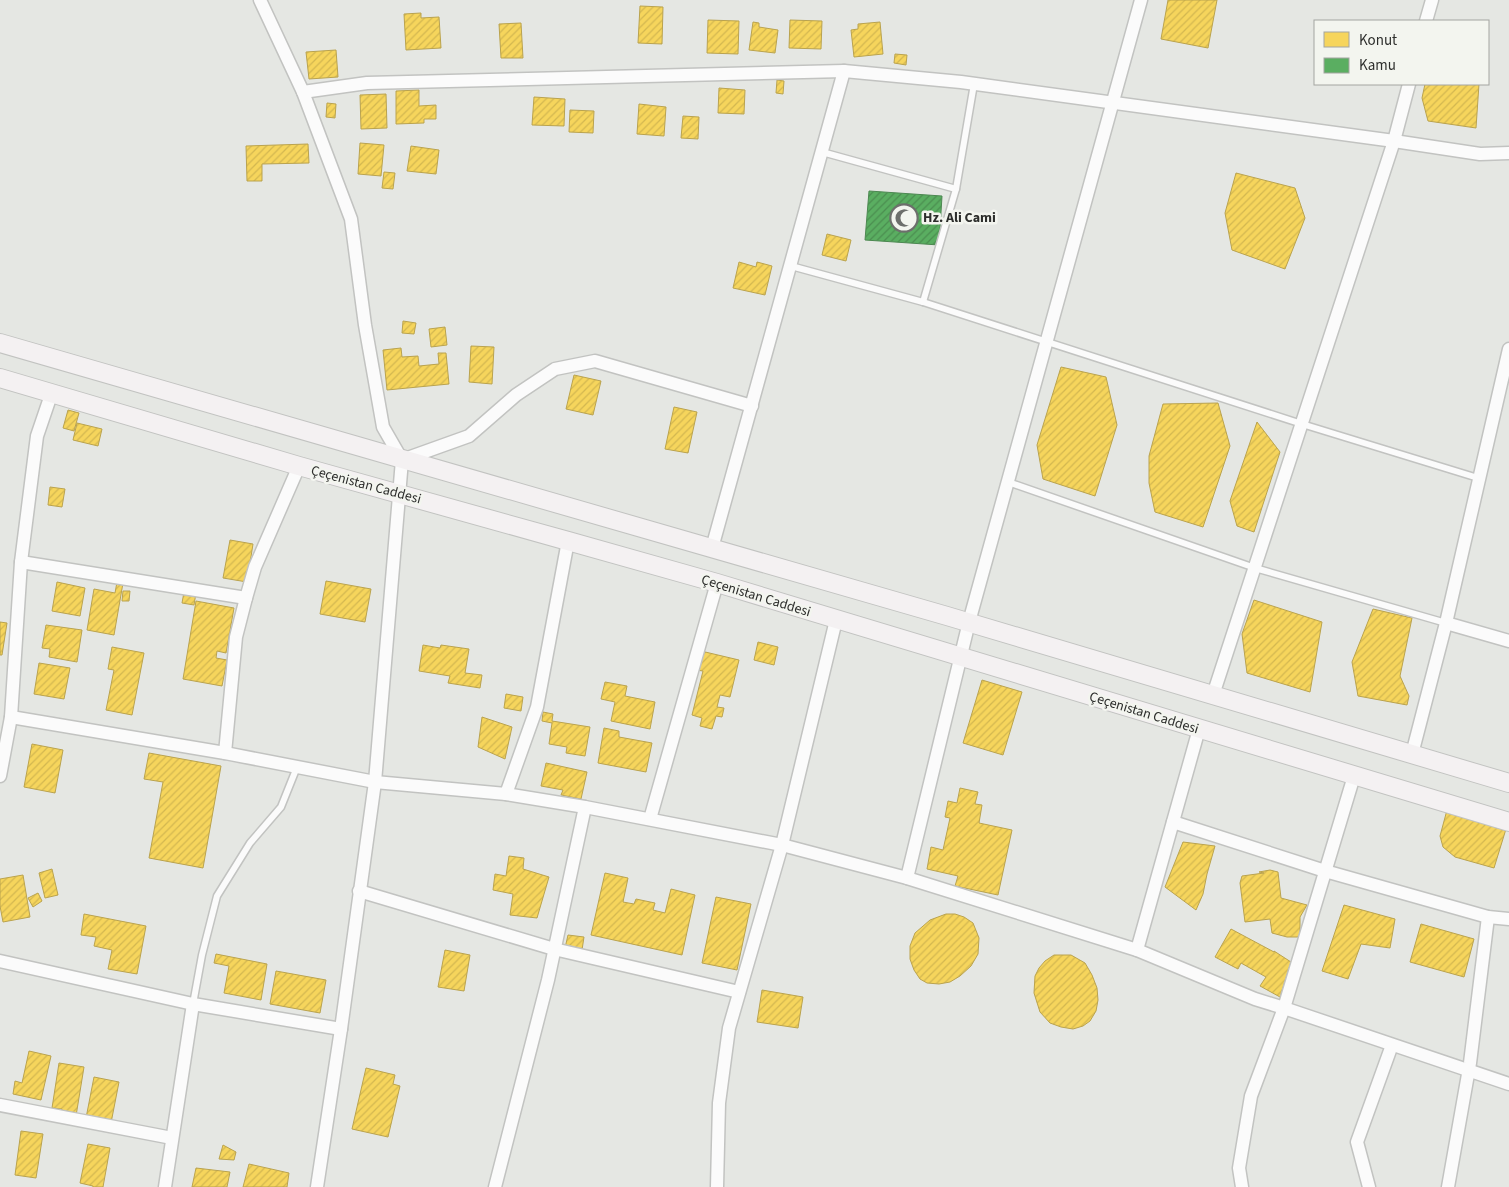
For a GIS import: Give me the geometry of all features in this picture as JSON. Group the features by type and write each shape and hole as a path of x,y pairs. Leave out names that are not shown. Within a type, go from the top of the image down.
{"main road":[{"path":"0,343 969,622 1509,783"},
{"name":"Çeçenistan Caddesi","path":"0,378 299,466 717,584 1509,822"}],"street":[{"path":"260,0 303,92 351,219 365,325 383,427 402,460 376,782 317,1187"},
{"path":"907,878 969,622 1141,0"},
{"path":"1426,20 1432,0"},
{"path":"303,92 367,83 844,71 974,84 1480,154 1509,153"},
{"path":"712,548 844,71"},
{"path":"1213,695 1394,141 1410,85"},
{"path":"1412,754 1446,623 1509,349"},
{"path":"402,460 469,436 516,395 555,369 595,361 752,406"},
{"path":"0,776 11,717 21,562 37,436 52,392"},
{"path":"225,753 236,637 246,598 255,567 299,466"},
{"path":"506,794 537,708 568,541"},
{"path":"21,562 246,598"},
{"path":"650,819 717,584"},
{"path":"717,1187 719,1103 729,1028 782,845 836,620"},
{"path":"1446,623 1509,641"},
{"path":"11,717 225,753 376,782 506,794 585,806 782,845 907,878 1137,950 1255,999 1509,1084"},
{"path":"1137,950 1199,729"},
{"path":"1242,1187 1239,1168 1251,1096 1284,1008 1354,776"},
{"path":"495,1187 548,980 585,806"},
{"path":"1173,822 1325,871 1488,917 1509,918"},
{"path":"359,891 554,949 739,992"},
{"path":"1448,1187 1469,1071 1488,917"},
{"path":"0,961 192,1004 341,1029"},
{"path":"165,1187 192,1004"},
{"path":"1369,1187 1357,1142 1392,1045"},
{"path":"0,1105 172,1138"}],"lane":[{"path":"923,302 956,189 974,84"},
{"path":"822,152 956,189"},
{"path":"791,266 923,302 1302,424 1478,478"},
{"path":"1008,482 1255,568 1446,623"},
{"path":"192,1004 217,896 250,843 281,807 297,767"}],"building: Konut":[{"path":"1168,0 1217,0 1208,48 1161,39"},
{"path":"640,6 663,7 662,44 638,43"},
{"path":"421,13 421,18 439,17 441,48 406,50 404,14"},
{"path":"708,20 739,21 738,54 707,53"},
{"path":"790,20 822,21 821,49 789,48"},
{"path":"753,22 759,23 759,27 778,30 775,53 749,50"},
{"path":"880,22 883,54 854,57 851,30 858,29 858,24"},
{"path":"521,23 523,58 501,58 499,24"},
{"path":"336,50 338,77 309,79 306,52"},
{"path":"895,54 907,55 906,65 894,63"},
{"path":"777,80 784,81 783,94 776,93"},
{"path":"1425,85 1479,85 1476,128 1428,121 1422,98"},
{"path":"719,88 745,90 744,114 718,113"},
{"path":"419,90 419,106 436,105 436,119 424,119 424,123 396,124 396,91"},
{"path":"386,94 387,128 361,129 360,95"},
{"path":"534,97 565,99 564,126 532,125"},
{"path":"327,103 336,104 335,118 326,117"},
{"path":"639,104 666,107 664,136 637,134"},
{"path":"570,110 594,111 593,133 569,132"},
{"path":"683,116 699,117 698,139 681,138"},
{"path":"360,143 384,145 381,176 358,174"},
{"path":"308,144 309,163 262,164 262,181 247,181 246,146"},
{"path":"411,146 439,150 436,174 407,171"},
{"path":"384,172 395,173 393,189 382,188"},
{"path":"1236,173 1295,188 1305,218 1285,269 1232,250 1225,213"},
{"path":"827,234 851,240 846,261 822,255"},
{"path":"739,262 756,267 757,262 772,266 765,295 733,288"},
{"path":"403,321 416,323 414,334 402,333"},
{"path":"445,327 447,345 431,347 429,329"},
{"path":"471,346 494,347 492,384 469,382"},
{"path":"401,348 402,357 418,356 419,366 439,364 438,353 446,353 449,384 387,390 383,350"},
{"path":"1061,367 1106,377 1117,425 1095,496 1043,479 1037,445"},
{"path":"574,375 601,381 593,415 566,409"},
{"path":"1218,403 1230,446 1203,527 1155,512 1149,483 1149,456 1163,404"},
{"path":"674,407 697,412 688,453 665,449"},
{"path":"68,410 79,413 74,431 63,428"},
{"path":"1257,422 1280,452 1254,532 1237,526 1230,501"},
{"path":"77,423 102,429 98,446 73,440"},
{"path":"50,487 65,489 62,507 48,505"},
{"path":"230,540 253,544 247,582 223,578"},
{"path":"326,581 371,589 365,622 320,614"},
{"path":"57,582 85,588 80,616 52,611"},
{"path":"117,582 123,583 114,635 87,630 94,589 115,593"},
{"path":"123,591 130,591 129,601 122,601"},
{"path":"184,592 196,593 194,605 182,603"},
{"path":"1254,600 1322,622 1310,692 1247,673 1242,634"},
{"path":"196,601 234,608 226,653 217,651 216,658 227,660 222,686 183,679"},
{"path":"1373,609 1412,618 1400,676 1409,696 1407,705 1358,696 1352,662"},
{"path":"0,622 7,623 2,655 0,655"},
{"path":"46,625 82,630 77,662 49,657 50,649 42,648"},
{"path":"758,642 778,647 774,665 754,660"},
{"path":"423,645 440,648 441,645 469,649 465,673 482,675 480,688 448,683 450,676 419,671"},
{"path":"112,647 144,653 132,715 106,710 114,670 108,669"},
{"path":"701,651 739,660 730,697 720,695 717,707 724,708 722,717 716,716 712,729 700,726 702,718 692,715 703,671 696,670"},
{"path":"39,663 70,668 64,699 34,694"},
{"path":"982,680 1022,692 1003,755 963,743"},
{"path":"605,682 627,686 625,696 655,702 650,729 611,721 615,702 601,699"},
{"path":"506,694 523,697 521,711 504,708"},
{"path":"543,712 553,714 552,721 590,727 585,756 566,753 567,747 549,744 552,723 542,721"},
{"path":"482,717 512,727 505,759 478,747"},
{"path":"604,728 619,731 619,737 652,743 646,772 598,763"},
{"path":"32,744 63,750 55,793 24,787"},
{"path":"149,753 221,766 203,868 149,858 163,782 144,779"},
{"path":"546,763 587,772 581,799 561,795 563,790 541,786"},
{"path":"960,788 978,792 975,804 982,805 979,823 1012,830 998,895 955,886 958,876 927,869 931,847 943,850 950,818 945,817 948,801 957,803"},
{"path":"1447,810 1506,829 1494,868 1455,857 1443,847 1440,836"},
{"path":"1183,842 1215,846 1203,894 1196,910 1165,887"},
{"path":"509,856 524,858 523,869 549,877 537,918 510,915 513,894 493,890 495,874 506,876"},
{"path":"52,869 58,895 45,898 39,873"},
{"path":"1270,870 1278,872 1281,898 1307,905 1300,917 1300,937 1287,937 1272,933 1270,919 1245,922 1240,883 1242,876 1264,873 1259,872"},
{"path":"605,873 628,878 623,902 634,904 636,899 655,903 653,910 665,913 671,889 695,895 682,955 591,935"},
{"path":"23,875 30,917 3,922 0,906 0,879"},
{"path":"38,893 42,901 33,907 28,898"},
{"path":"716,897 751,904 737,970 702,963"},
{"path":"1344,905 1395,919 1390,948 1361,944 1348,979 1322,971"},
{"path":"84,914 146,926 137,974 108,969 112,950 94,946 96,937 81,935"},
{"path":"946,914 964,917 973,923 979,938 978,954 971,966 950,982 939,984 927,983 920,979 914,970 910,959 910,946 915,933 930,920"},
{"path":"1421,924 1474,939 1464,977 1410,962"},
{"path":"1231,929 1291,962 1280,997 1260,986 1266,977 1241,963 1238,969 1215,957"},
{"path":"568,935 584,937 582,950 565,948"},
{"path":"445,950 470,955 464,991 438,987"},
{"path":"216,954 267,964 261,1000 224,993 229,966 214,963"},
{"path":"1054,955 1071,955 1085,963 1092,975 1097,988 1098,1000 1096,1011 1090,1021 1083,1026 1073,1029 1061,1027 1050,1023 1040,1012 1034,993 1035,976 1045,961"},
{"path":"276,971 326,980 320,1013 270,1004"},
{"path":"762,990 803,997 798,1028 757,1022"},
{"path":"29,1051 51,1056 41,1100 13,1094 15,1081 22,1083"},
{"path":"59,1063 84,1067 76,1116 61,1114 62,1109 52,1108"},
{"path":"366,1068 395,1075 393,1084 400,1086 388,1137 352,1129"},
{"path":"94,1077 119,1082 111,1123 86,1118"},
{"path":"21,1131 43,1134 36,1178 15,1175"},
{"path":"88,1144 110,1148 103,1187 93,1187 80,1183"},
{"path":"223,1145 236,1152 234,1160 219,1159"},
{"path":"249,1164 289,1173 287,1187 243,1187"},
{"path":"196,1168 230,1172 227,1187 192,1187"}],"building: Kamu":[{"name":"Hz. Ali Cami","path":"869,191 942,196 939,245 865,240"}],"place":[{"name":"Hz. Ali Cami","path":"904,218"}]}
